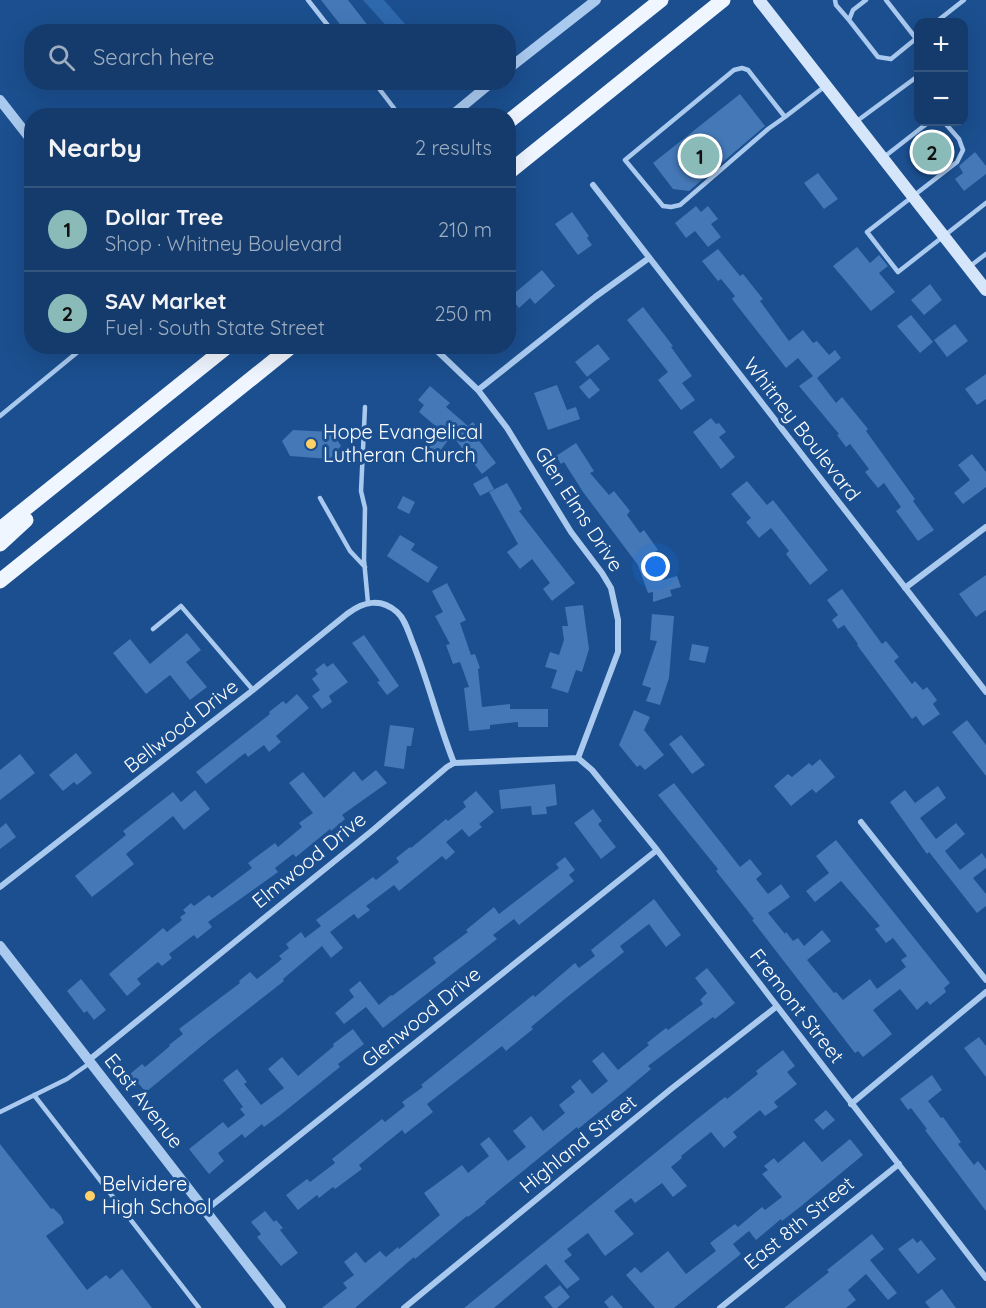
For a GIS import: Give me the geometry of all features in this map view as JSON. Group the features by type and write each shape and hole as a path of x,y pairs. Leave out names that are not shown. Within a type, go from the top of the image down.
{"main road":[{"path":"516,116 662,0"},
{"path":"516,166 723,0"},
{"path":"759,0 986,290"},
{"path":"0,529 218,354"},
{"path":"0,581 282,354"},
{"path":"0,544 95,453"}],"street":[{"path":"516,63 596,0"},
{"path":"461,108 482,90"},
{"path":"0,100 24,131"},
{"name":"Whitney Boulevard","path":"593,185 986,692"},
{"path":"478,390 595,297 649,258"},
{"name":"Glen Elms Drive","path":"440,354 478,390 507,428 570,532 611,588 616,604 618,652 578,758"},
{"path":"905,588 986,527"},
{"path":"368,603 385,604 398,612 404,622 454,763 578,758"},
{"name":"Bellwood Drive","path":"0,887 347,614 358,606 368,603"},
{"name":"Fremont Street","path":"578,758 592,770 657,850 986,1278"},
{"name":"Elmwood Drive","path":"90,1061 454,763"},
{"path":"861,822 986,980"},
{"name":"Glenwood Drive","path":"206,1210 657,850"},
{"name":"East Avenue","path":"0,946 281,1308"},
{"path":"852,1104 986,992"},
{"name":"Highland Street","path":"404,1308 671,1089 776,1007"},
{"name":"East 8th Street","path":"720,1308 899,1164"}],"lane":[{"path":"308,0 327,24"},
{"path":"836,0 836,5 878,57 891,59 914,42"},
{"path":"849,20 853,10 866,0"},
{"path":"886,0 914,34"},
{"path":"941,18 964,0"},
{"path":"785,117 748,70 742,68 734,70 626,160 663,206 680,205 768,129 785,117 826,85"},
{"path":"855,123 914,79"},
{"path":"380,90 394,108"},
{"path":"883,158 924,126"},
{"path":"948,126 959,139 963,150 957,162 867,232 898,272 986,203"},
{"path":"968,267 986,254"},
{"path":"0,416 75,354"},
{"path":"365,407 361,491 365,508 365,567 368,603"},
{"path":"320,498 350,551 365,567"},
{"path":"153,629 181,606 253,690"},
{"path":"0,1112 71,1076 90,1061"},
{"path":"34,1095 199,1308"}],"shaded area":[{"path":"363,0 384,0 405,24 385,24"}],"building":[{"path":"321,0 348,0 367,24 340,24"},
{"path":"740,94 765,126 689,191 673,189 653,163"},
{"path":"939,133 953,151 926,171 912,153"},
{"path":"975,152 986,166 986,174 964,191 955,179 963,173 959,166"},
{"path":"818,173 838,199 824,209 804,183"},
{"path":"696,206 701,212 708,206 718,219 711,224 721,237 708,247 695,231 686,238 675,223"},
{"path":"572,212 589,236 587,238 592,245 578,255 555,224"},
{"path":"857,247 870,263 879,255 888,266 879,273 895,292 871,311 833,266"},
{"path":"718,249 740,276 743,274 763,299 760,301 789,341 803,330 813,343 817,341 829,355 835,350 841,358 817,378 836,403 842,397 868,429 866,431 915,499 913,501 934,530 918,541 896,511 901,507 884,483 878,488 865,472 869,469 850,444 846,447 837,435 839,434 799,386 813,376 798,358 786,368 732,299 735,296 721,279 718,281 702,261"},
{"path":"542,270 555,286 535,304 530,298 519,308 516,304 516,292"},
{"path":"930,284 942,300 924,315 911,300"},
{"path":"643,307 673,346 671,347 692,376 682,383 695,400 681,410 658,380 668,372 627,320"},
{"path":"911,315 933,342 920,353 897,326"},
{"path":"955,324 968,341 947,357 934,340"},
{"path":"598,344 610,359 587,377 575,362"},
{"path":"986,374 986,399 977,405 965,389"},
{"path":"590,378 600,390 589,399 579,387"},
{"path":"557,385 567,410 576,407 580,419 548,430 534,393"},
{"path":"430,386 450,403 446,407 468,426 473,422 482,434 477,438 496,463 482,474 452,435 437,455 426,446 439,429 419,412 424,405 418,400"},
{"path":"711,418 716,424 719,423 726,432 719,437 735,457 721,469 693,432"},
{"name":"Hope Evangelical Lutheran Church","path":"293,430 332,432 341,446 330,459 290,456 282,441"},
{"path":"576,443 594,471 590,473 609,495 614,491 630,511 627,515 640,533 644,530 658,550 654,553 663,580 677,576 681,587 670,590 672,596 653,602 653,592 648,593 638,565 583,492 564,462 561,464 556,456"},
{"path":"972,454 986,472 986,487 963,504 954,493 970,480 958,465"},
{"path":"487,476 494,489 480,496 473,484"},
{"path":"747,481 767,505 773,500 828,570 810,585 786,554 789,551 771,528 759,538 746,522 751,518 731,494"},
{"path":"507,483 522,509 519,511 575,583 552,601 543,589 550,583 532,559 520,569 507,552 518,544 489,492"},
{"path":"403,496 415,502 409,514 397,508"},
{"path":"400,535 415,544 411,550 438,567 428,583 387,556"},
{"path":"986,575 986,610 976,617 959,594"},
{"path":"447,583 466,620 460,623 471,655 475,654 480,668 478,669 482,707 510,704 510,709 548,709 548,727 518,727 518,722 490,725 490,729 469,731 464,688 469,687 460,662 453,664 446,645 450,644 435,616 443,612 432,591"},
{"path":"842,589 882,644 886,641 899,657 894,661 912,684 915,681 923,690 927,687 937,700 933,704 940,714 923,726 916,716 912,719 844,625 838,629 832,620 838,615 827,600"},
{"path":"583,605 589,649 582,672 576,670 568,693 551,688 557,670 545,667 550,652 559,655 564,640 562,626 568,626 565,607"},
{"path":"652,614 674,616 669,678 660,705 646,701 651,688 642,685 657,641 650,640"},
{"path":"187,633 201,650 186,662 207,687 190,700 170,675 146,694 113,653 130,639 150,664"},
{"path":"364,635 399,686 387,695 377,682 380,681 352,643"},
{"path":"692,644 709,647 705,663 689,660"},
{"path":"324,663 327,667 333,663 348,682 329,696 332,702 322,709 312,696 320,690 312,679 318,674 315,670"},
{"path":"297,694 309,708 276,736 281,742 269,752 264,745 248,757 245,753 206,784 196,772 270,714 269,712 283,701 286,704"},
{"path":"634,710 650,717 644,730 664,755 645,770 640,765 637,767 619,745"},
{"path":"967,720 986,745 986,776 952,732"},
{"path":"390,725 414,728 411,746 407,746 404,769 384,766"},
{"path":"681,735 705,765 692,774 669,744"},
{"path":"76,753 92,773 77,785 74,782 63,791 49,775"},
{"path":"20,754 35,773 0,800 0,770"},
{"path":"820,759 835,777 816,793 812,789 791,806 774,786 788,774 792,777 809,763 812,766"},
{"path":"376,770 387,783 342,815 345,819 331,831 330,829 296,857 293,854 275,868 278,872 208,922 212,927 197,939 194,935 169,954 172,958 162,966 158,962 137,979 141,984 127,996 109,974 163,928 167,932 182,920 180,917 186,913 183,910 191,903 194,906 209,895 212,898 252,868 248,863 275,843 278,847 302,827 299,823 313,813 289,783 303,772 324,798 354,771 362,781"},
{"path":"674,783 740,867 750,859 762,874 756,879 768,894 781,884 790,897 768,913 785,934 786,932 793,941 798,938 804,946 822,930 831,941 807,960 834,993 836,992 843,1000 870,979 877,989 906,967 901,960 907,956 893,938 886,943 875,929 880,926 841,881 815,902 806,891 829,873 816,856 836,840 950,983 944,988 946,992 930,1005 927,1001 917,1010 900,989 873,1010 892,1034 863,1057 858,1051 855,1053 752,920 754,919 716,871 718,869 658,795"},
{"path":"555,784 557,805 546,807 547,814 532,815 531,806 501,809 499,790"},
{"path":"938,786 946,798 920,818 936,839 956,823 965,834 945,851 960,870 982,853 986,859 986,868 973,878 986,894 986,906 977,913 929,852 927,854 890,802 905,790 915,803"},
{"path":"195,790 210,809 184,830 173,816 126,854 134,864 92,897 75,876 126,835 123,831 173,792 181,802"},
{"path":"476,791 494,812 479,824 482,827 469,837 462,829 446,842 455,852 446,860 442,856 399,891 394,885 366,906 370,910 358,919 354,914 330,932 343,948 331,958 322,946 283,979 284,981 146,1092 130,1074 142,1064 145,1067 170,1046 183,1034 179,1029 240,983 239,981 250,972 257,979 282,959 279,956 289,948 286,944 301,932 305,938 321,926 316,920 373,877 376,880 399,862 396,858 446,819 448,821 466,807 463,802"},
{"path":"593,809 602,821 598,824 616,847 601,859 574,823"},
{"path":"6,823 16,837 0,849 0,828"},
{"path":"565,857 575,870 569,875 574,881 519,925 514,919 493,935 497,939 383,1028 366,1007 344,1024 335,1013 354,997 349,990 360,981 379,1005 436,963 433,958 468,932 466,930 494,907 499,914 559,868 556,864"},
{"path":"654,899 681,935 666,947 649,924 620,946 624,952 531,1027 533,1029 506,1051 502,1046 427,1104 433,1112 405,1134 402,1130 359,1165 362,1169 335,1189 333,1187 319,1198 317,1195 298,1210 286,1195 307,1179 310,1182 335,1163 332,1159 382,1119 385,1122 405,1106 402,1102 423,1087 421,1085 533,995 535,997 575,963 579,968 595,956 591,950"},
{"path":"707,968 735,1003 648,1066 651,1069 626,1090 415,1259 414,1257 355,1308 322,1308 347,1288 343,1283 354,1275 344,1262 356,1252 365,1263 380,1251 386,1257 440,1215 424,1193 462,1165 468,1173 489,1156 480,1144 489,1137 508,1161 526,1147 513,1131 531,1116 543,1131 565,1113 559,1105 575,1092 571,1087 580,1079 592,1094 608,1081 592,1061 603,1052 618,1070 666,1028 668,1030 703,1004 700,1000 707,993 695,978"},
{"path":"81,979 106,1010 94,1020 87,1011 84,1013 67,991"},
{"path":"353,1029 364,1044 338,1064 340,1067 279,1116 264,1127 262,1124 245,1138 242,1134 218,1153 224,1161 209,1174 189,1149 223,1122 228,1128 245,1115 240,1109 243,1107 223,1080 237,1069 247,1082 244,1084 261,1105 284,1088 268,1069 282,1057 298,1076"},
{"path":"979,1037 986,1046 986,1077 964,1048"},
{"path":"783,1050 795,1066 787,1072 797,1084 774,1102 778,1107 765,1116 760,1110 733,1132 737,1137 724,1148 711,1132 681,1156 682,1158 671,1167 687,1186 673,1197 662,1183 635,1203 631,1198 614,1211 634,1234 605,1256 588,1233 567,1249 572,1255 564,1261 580,1279 567,1289 546,1264 494,1308 464,1308 692,1123 758,1074 756,1071"},
{"path":"932,1075 942,1090 928,1101 961,1142 958,1144 974,1165 978,1161 986,1171 986,1211 911,1108 908,1110 900,1099"},
{"path":"826,1110 835,1120 823,1130 814,1120"},
{"path":"850,1139 863,1155 756,1240 749,1231 733,1244 741,1254 674,1308 655,1308 626,1275 635,1267 641,1273 668,1251 686,1274 716,1251 710,1243 735,1224 738,1227 762,1207 765,1210 782,1197 762,1174 768,1170 764,1166 774,1158 778,1163 804,1141 822,1162"},
{"path":"0,1144 51,1209 53,1208 61,1216 64,1223 46,1236 87,1290 106,1275 110,1279 122,1269 152,1308 0,1308"},
{"path":"265,1211 274,1222 276,1220 283,1228 280,1230 298,1253 281,1266 257,1237 261,1234 251,1222"},
{"path":"872,1234 884,1249 870,1260 897,1293 888,1300 866,1274 848,1290 856,1300 846,1308 784,1308 829,1272 827,1270"},
{"path":"913,1238 917,1243 921,1240 936,1259 918,1274 898,1249"},
{"path":"560,1285 570,1297 557,1308 553,1308 544,1297"},
{"path":"942,1289 956,1308 930,1308 925,1302"},
{"path":"612,1295 623,1308 609,1308 604,1302"}],"place":[{"name":"SAV Market","path":"932,152"},
{"name":"Dollar Tree","path":"700,156"},
{"name":"Hope Evangelical Lutheran Church","path":"311,444"},
{"name":"Belvidere High School","path":"90,1196"}]}
